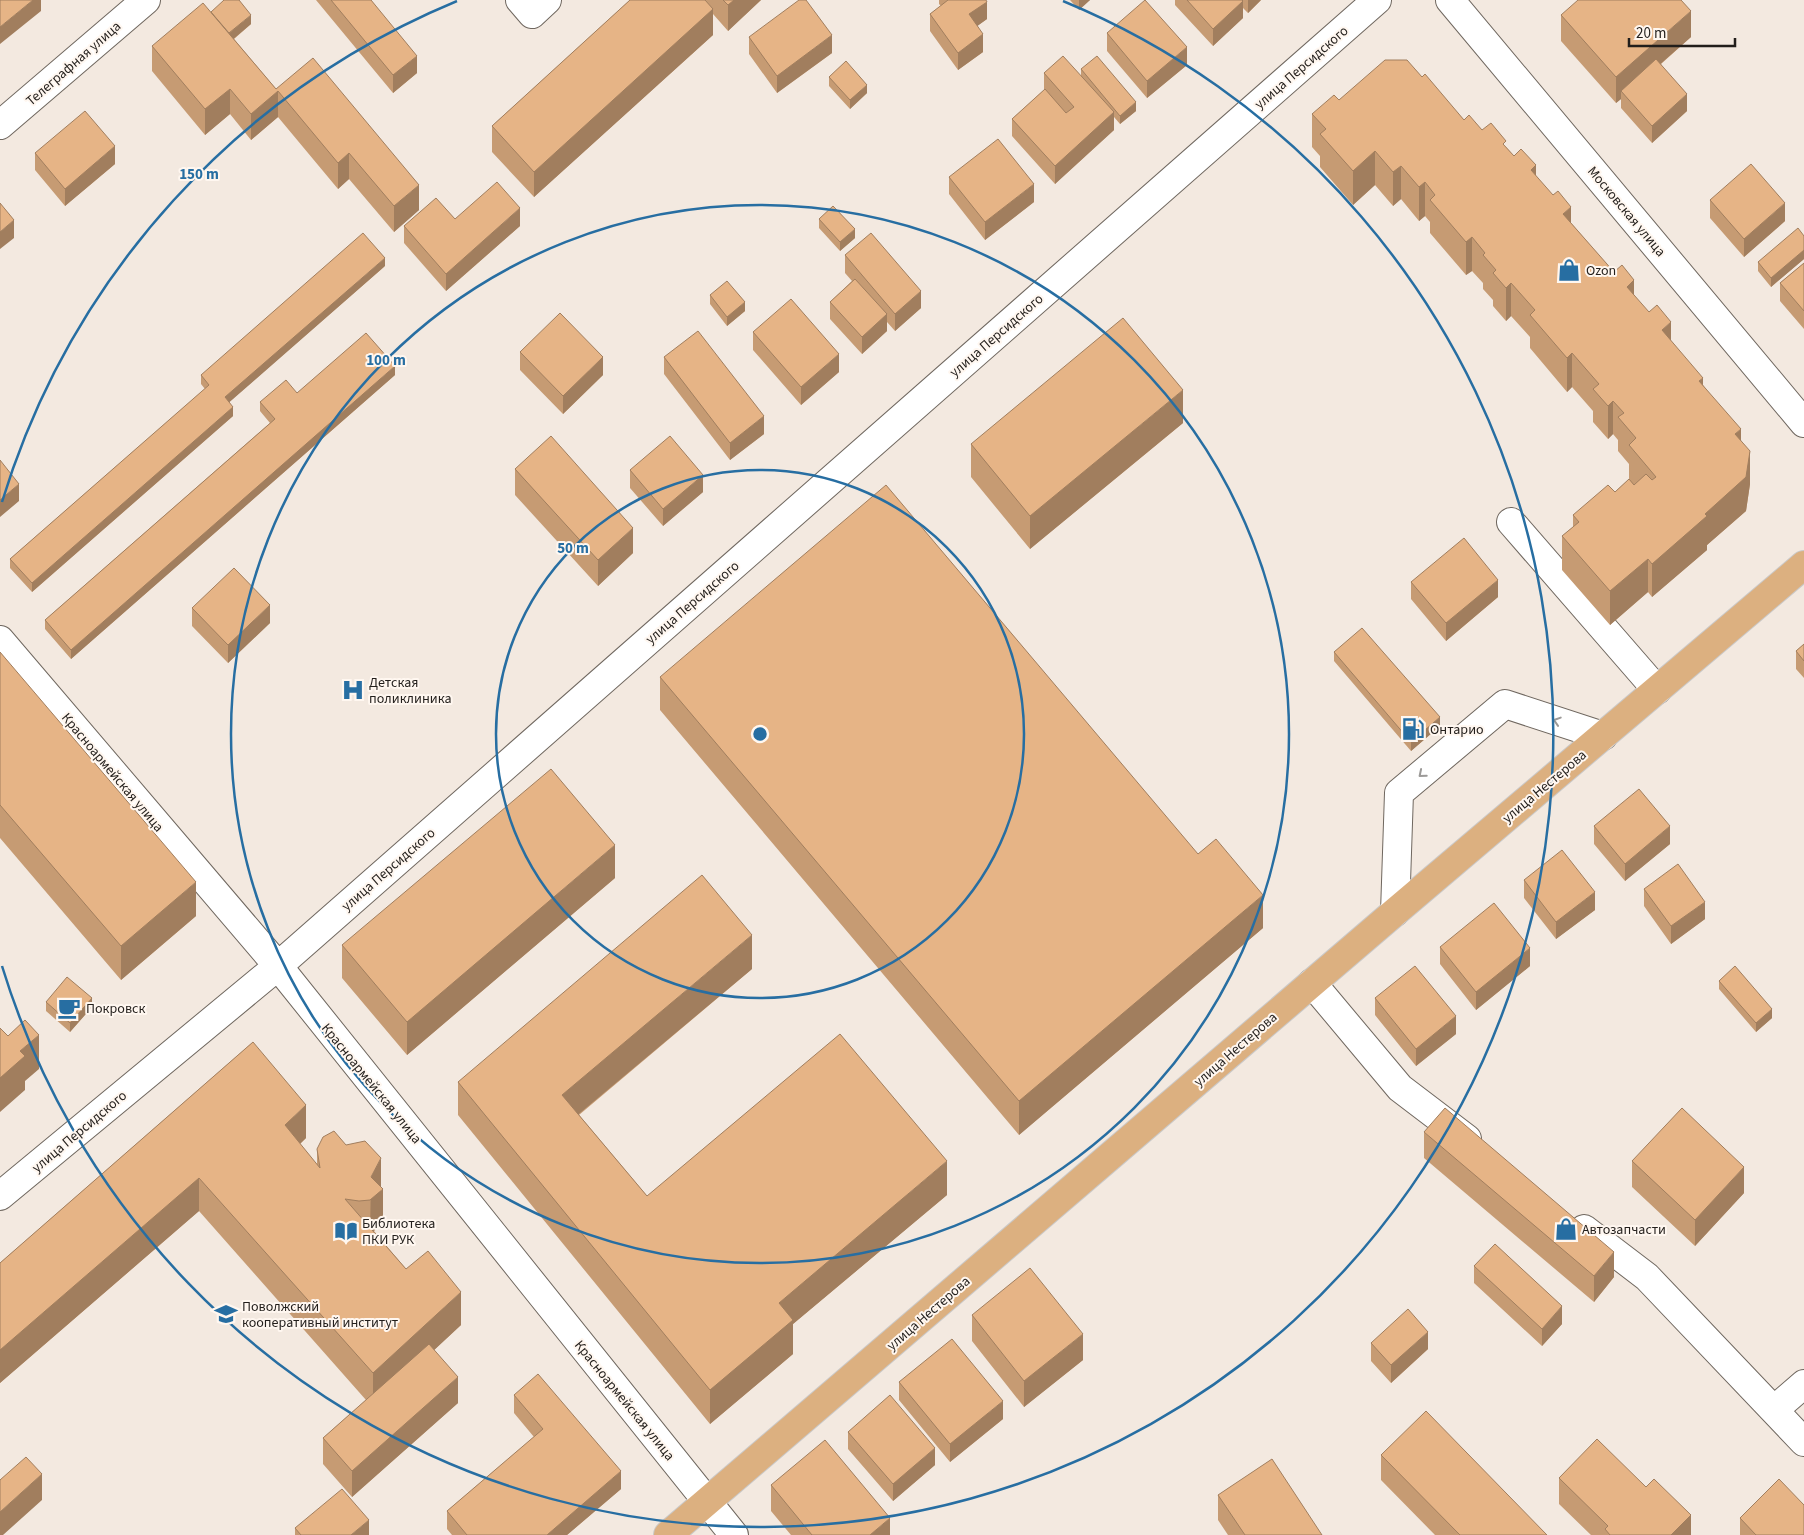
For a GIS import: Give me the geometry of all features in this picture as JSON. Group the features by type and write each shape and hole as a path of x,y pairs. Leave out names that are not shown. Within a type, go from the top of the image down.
{"main road":[{"name":"улица Нестерова","path":"668,1535 1395,912 1804,565"}],"street":[{"name":"Телеграфная улица","path":"0,125 146,0"},
{"path":"520,0 532,14 547,0"},
{"name":"улица Персидского","path":"0,1196 278,966 1377,0"},
{"name":"Московская улица","path":"1450,0 1804,423"},
{"path":"1511,522 1657,690"},
{"name":"Красноармейская улица","path":"0,640 278,966 734,1535"},
{"path":"1395,912 1399,793 1505,704 1603,736"},
{"path":"1312,983 1400,1088 1485,1153"},
{"path":"1562,1212 1646,1277 1804,1442"},
{"path":"1774,1410 1804,1384"}],"building":[{"path":"0,0 33,0 0,27"},
{"path":"224,0 239,0 251,15 229,33 211,12"},
{"path":"331,0 371,0 417,56 393,75"},
{"path":"630,0 705,0 713,9 534,172 492,126"},
{"path":"723,0 734,0 728,5"},
{"path":"799,0 806,0 832,35 777,76 749,37"},
{"path":"948,0 986,0 987,2 969,14 983,34 958,53 930,14"},
{"path":"1145,0 1187,47 1147,81 1107,33"},
{"path":"1187,0 1242,0 1243,1 1213,29"},
{"path":"1578,0 1681,0 1691,11 1616,77 1561,15"},
{"path":"203,3 276,89 313,58 419,185 394,206 349,153 338,163 278,91 251,114 230,89 205,109 152,46"},
{"path":"1063,56 1114,112 1055,166 1012,119 1045,89 1066,113 1074,107 1044,73"},
{"path":"1097,56 1136,102 1120,116 1081,69"},
{"path":"1656,59 1687,94 1652,126 1621,91"},
{"path":"1385,60 1407,60 1422,77 1425,74 1464,120 1469,115 1482,130 1491,123 1506,141 1503,144 1514,156 1521,149 1536,165 1531,170 1553,195 1558,191 1571,207 1563,214 1614,272 1622,265 1634,280 1627,287 1649,312 1657,305 1671,322 1662,330 1703,378 1699,381 1741,429 1735,434 1750,451 1746,477 1705,514 1707,516 1652,564 1648,559 1610,591 1562,536 1579,522 1573,515 1608,485 1615,492 1629,479 1634,485 1646,474 1652,480 1656,477 1629,445 1636,438 1618,417 1624,413 1613,401 1608,406 1593,389 1599,384 1572,353 1567,358 1530,315 1535,310 1511,283 1506,288 1493,273 1496,270 1483,255 1485,253 1472,237 1466,242 1430,200 1435,195 1425,182 1419,187 1401,166 1393,172 1375,151 1353,171 1320,134 1326,129 1312,114 1334,95 1339,100"},
{"path":"846,61 867,85 850,100 829,77"},
{"path":"85,111 115,146 65,189 35,153"},
{"path":"998,139 1034,184 985,222 949,177"},
{"path":"1751,164 1785,203 1744,239 1710,200"},
{"path":"497,182 520,208 446,274 404,226 436,198 455,219"},
{"path":"0,203 14,220 0,232"},
{"path":"833,206 855,229 840,242 819,219"},
{"path":"1798,228 1804,236 1804,250 1771,278 1758,262"},
{"path":"363,233 385,258 225,397 233,407 32,583 10,559 209,385 201,375"},
{"path":"871,233 921,291 895,314 845,255"},
{"path":"1804,263 1804,311 1780,283"},
{"path":"855,279 887,314 862,337 830,302"},
{"path":"727,281 745,302 727,317 710,295"},
{"path":"791,299 839,354 801,387 753,332"},
{"path":"560,313 603,357 563,396 520,352"},
{"path":"1123,318 1183,390 1030,516 971,444"},
{"path":"698,331 764,416 730,443 664,357"},
{"path":"366,333 395,366 71,650 45,620 275,419 260,402 286,380 297,393"},
{"path":"551,436 633,528 598,560 515,469"},
{"path":"670,436 703,475 663,509 630,470"},
{"path":"0,460 19,484 0,500"},
{"path":"886,485 1198,854 1216,839 1263,895 1019,1101 660,677"},
{"path":"1464,538 1498,580 1446,623 1411,582"},
{"path":"234,568 270,605 228,645 192,608"},
{"path":"1362,628 1440,717 1411,742 1334,652"},
{"path":"1804,644 1804,661 1796,651"},
{"path":"0,652 196,882 121,946 0,805"},
{"path":"551,769 615,845 407,1022 342,945"},
{"path":"1639,789 1670,826 1625,864 1594,826"},
{"path":"1562,850 1595,892 1556,922 1524,880"},
{"path":"1678,864 1705,902 1671,926 1644,889"},
{"path":"702,875 752,935 562,1095 647,1196 840,1034 947,1161 779,1303 793,1320 710,1390 458,1082"},
{"path":"1494,903 1530,948 1476,992 1440,947"},
{"path":"1415,966 1456,1016 1416,1049 1375,998"},
{"path":"1735,966 1772,1009 1756,1023 1719,981"},
{"path":"67,977 92,998 70,1023 46,1002"},
{"path":"25,1020 39,1035 20,1051 25,1056 0,1078 0,1028 8,1036"},
{"path":"253,1042 306,1105 285,1125 320,1168 317,1149 323,1137 334,1131 346,1145 365,1141 381,1158 371,1177 383,1189 370,1200 345,1199 406,1269 428,1251 461,1292 373,1373 199,1178 0,1350 0,1263"},
{"path":"1445,1108 1614,1252 1594,1276 1424,1132"},
{"path":"1682,1108 1744,1167 1695,1220 1632,1161"},
{"path":"1495,1244 1562,1306 1542,1329 1474,1266"},
{"path":"1030,1268 1083,1334 1024,1381 972,1315"},
{"path":"1408,1309 1428,1332 1391,1365 1371,1343"},
{"path":"952,1339 1003,1401 950,1444 899,1382"},
{"path":"429,1344 458,1377 352,1471 323,1438"},
{"path":"538,1374 621,1471 547,1535 467,1535 447,1511 543,1429 514,1395"},
{"path":"890,1395 935,1448 893,1484 848,1432"},
{"path":"1426,1411 1547,1535 1460,1535 1381,1455"},
{"path":"1597,1439 1646,1487 1654,1479 1691,1515 1671,1535 1610,1535 1605,1529 1608,1526 1559,1478"},
{"path":"825,1440 890,1518 870,1535 812,1535 771,1485"},
{"path":"26,1457 42,1474 0,1512 0,1480"},
{"path":"1272,1459 1322,1535 1245,1535 1218,1495"},
{"path":"1779,1479 1804,1505 1804,1535 1756,1535 1740,1518"},
{"path":"342,1489 369,1520 351,1535 301,1535 295,1528"}],"place":[{"name":"Ozon","path":"1569,270"},
{"name":"Детская поликлиника","path":"353,690"},
{"name":"Онтарио","path":"1413,729"},
{"name":"Покровск","path":"69,1008"},
{"name":"Автозапчасти","path":"1566,1229"},
{"name":"Библиотека ПКИ РУК","path":"346,1231"},
{"name":"Поволжский кооперативный институт","path":"226,1314"}]}
